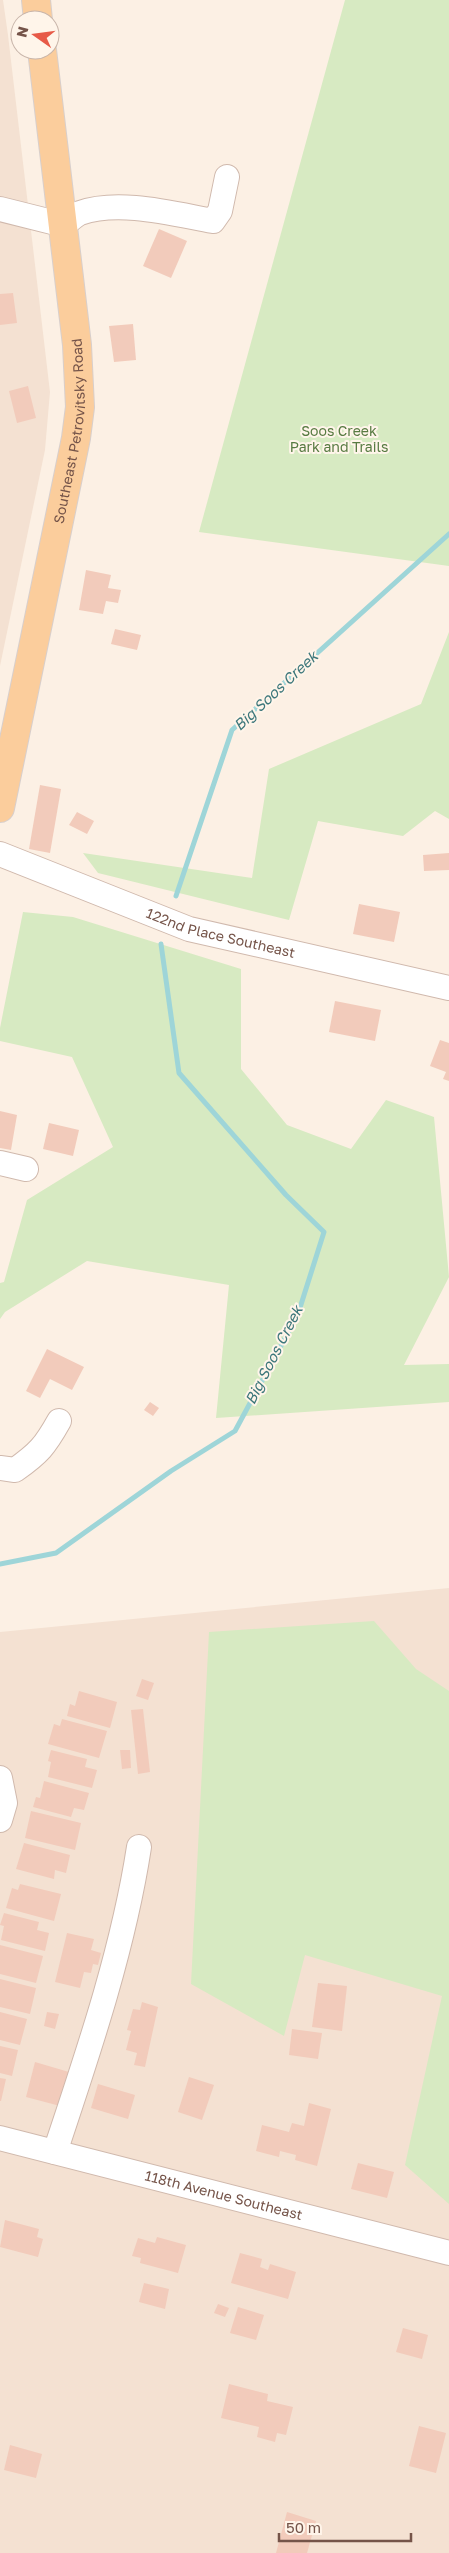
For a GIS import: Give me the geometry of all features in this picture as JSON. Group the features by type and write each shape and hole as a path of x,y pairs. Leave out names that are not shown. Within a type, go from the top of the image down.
{"main road":[{"name":"Southeast Petrovitsky Road","path":"0,808 76,438 80,407 77,345 43,60"}],"street":[{"path":"0,210 64,225 79,214 138,207 213,221 220,210 227,176"},
{"name":"122nd Place Southeast","path":"0,854 189,929 449,988"},
{"path":"0,1163 26,1169"},
{"path":"0,1468 15,1470 34,1456 45,1446 59,1421"},
{"path":"0,1778 5,1803 0,1820"},
{"path":"56,2152 118,1944 134,1880 139,1847"},
{"name":"118th Avenue Southeast","path":"0,2138 449,2253"}],"shaded area":[{"path":"0,0 3,0 50,392 45,450 0,666"},
{"path":"449,1588 449,2553 0,2553 0,1632"}],"green space":[{"name":"Soos Creek Park and Trails","path":"345,0 449,0 449,566 199,532"},
{"path":"449,632 449,819 435,811 403,836 318,821 289,920 98,873 83,853 252,878 269,769 421,704"},
{"path":"23,912 73,917 241,969 241,1069 287,1125 351,1149 386,1100 434,1117 449,1277 404,1365 449,1364 449,1402 216,1418 229,1285 87,1261 5,1312 0,1319 0,1283 4,1282 27,1200 113,1147 72,1057 0,1041 0,1028"},
{"path":"374,1621 416,1669 449,1691 449,2204 405,2165 442,1996 305,1955 284,2036 191,1984 209,1632"}],"building":[{"path":"159,229 187,241 171,278 143,266"},
{"path":"13,293 17,323 0,325 0,294"},
{"path":"133,324 136,360 114,362 109,326"},
{"path":"28,386 36,418 17,423 9,391"},
{"path":"86,570 111,575 108,588 121,590 118,603 106,601 103,614 79,610"},
{"path":"115,629 141,635 137,650 111,644"},
{"path":"40,785 61,789 50,853 29,849"},
{"path":"77,812 94,821 87,834 69,825"},
{"path":"449,853 449,870 424,871 423,855"},
{"path":"359,904 400,912 394,942 353,934"},
{"path":"335,1001 381,1010 375,1041 329,1032"},
{"path":"440,1040 449,1043 449,1081 443,1079 446,1072 430,1066"},
{"path":"0,1111 17,1115 11,1150 0,1148"},
{"path":"49,1123 79,1130 73,1156 43,1149"},
{"path":"47,1349 84,1367 72,1390 50,1379 40,1398 26,1391"},
{"path":"150,1402 159,1408 153,1416 144,1410"},
{"path":"142,1679 154,1683 148,1700 136,1696"},
{"path":"79,1691 117,1702 110,1728 67,1716 70,1704 75,1706"},
{"path":"143,1709 150,1772 138,1774 131,1710"},
{"path":"62,1719 107,1731 99,1758 48,1744 54,1724 60,1726"},
{"path":"51,1750 87,1759 85,1767 97,1770 92,1788 48,1777 51,1762 48,1761"},
{"path":"120,1750 130,1750 131,1768 122,1769"},
{"path":"44,1781 89,1793 84,1810 74,1808 71,1817 33,1807 36,1797 40,1798"},
{"path":"31,1811 81,1823 75,1850 25,1838"},
{"path":"24,1843 70,1855 66,1873 55,1870 54,1879 16,1869"},
{"path":"20,1884 61,1894 54,1921 6,1908 12,1888 18,1890"},
{"path":"4,1913 39,1922 37,1930 49,1933 45,1951 1,1940 4,1926 0,1925"},
{"path":"67,1933 94,1939 91,1950 101,1953 98,1965 93,1964 91,1973 84,1972 80,1988 55,1982"},
{"path":"0,1945 43,1956 36,1983 0,1974"},
{"path":"0,1979 36,1988 30,2014 0,2007"},
{"path":"318,1983 347,1986 342,2031 312,2027"},
{"path":"142,2002 158,2007 145,2067 134,2065 137,2053 126,2050 131,2031 127,2030 133,2009 140,2010"},
{"path":"0,2012 27,2019 20,2045 0,2040"},
{"path":"47,2012 59,2014 55,2029 44,2026"},
{"path":"292,2029 322,2033 318,2059 289,2055"},
{"path":"0,2046 18,2050 12,2076 0,2073"},
{"path":"35,2062 69,2072 60,2106 26,2097"},
{"path":"189,2077 214,2085 202,2120 178,2112"},
{"path":"0,2078 6,2079 1,2101 0,2101"},
{"path":"98,2084 135,2095 128,2119 91,2108"},
{"path":"309,2103 331,2109 317,2166 295,2160 296,2155 280,2151 279,2157 256,2151 262,2125 289,2132 292,2123 304,2126"},
{"path":"358,2163 394,2172 387,2198 351,2189"},
{"path":"5,2220 39,2229 37,2237 43,2239 38,2257 0,2247"},
{"path":"157,2237 186,2245 178,2273 140,2263 141,2258 132,2256 138,2238 155,2243"},
{"path":"240,2253 262,2259 260,2267 268,2270 270,2264 296,2272 288,2299 231,2283"},
{"path":"144,2283 169,2289 165,2309 139,2302"},
{"path":"218,2304 229,2308 225,2317 214,2313"},
{"path":"238,2307 264,2315 256,2340 230,2333"},
{"path":"403,2328 428,2335 422,2359 396,2352"},
{"path":"229,2384 268,2394 267,2401 293,2407 286,2435 277,2433 275,2442 257,2437 259,2427 221,2418"},
{"path":"419,2426 446,2433 436,2473 409,2466"},
{"path":"10,2445 42,2454 36,2478 4,2470"},
{"path":"287,2512 316,2521 307,2553 276,2553"}],"waterway":[{"name":"Big Soos Creek","path":"176,896 232,730 449,534"},
{"name":"Big Soos Creek","path":"0,1564 56,1553 171,1471 235,1431 298,1314 324,1232 286,1195 179,1073 161,944"}]}
